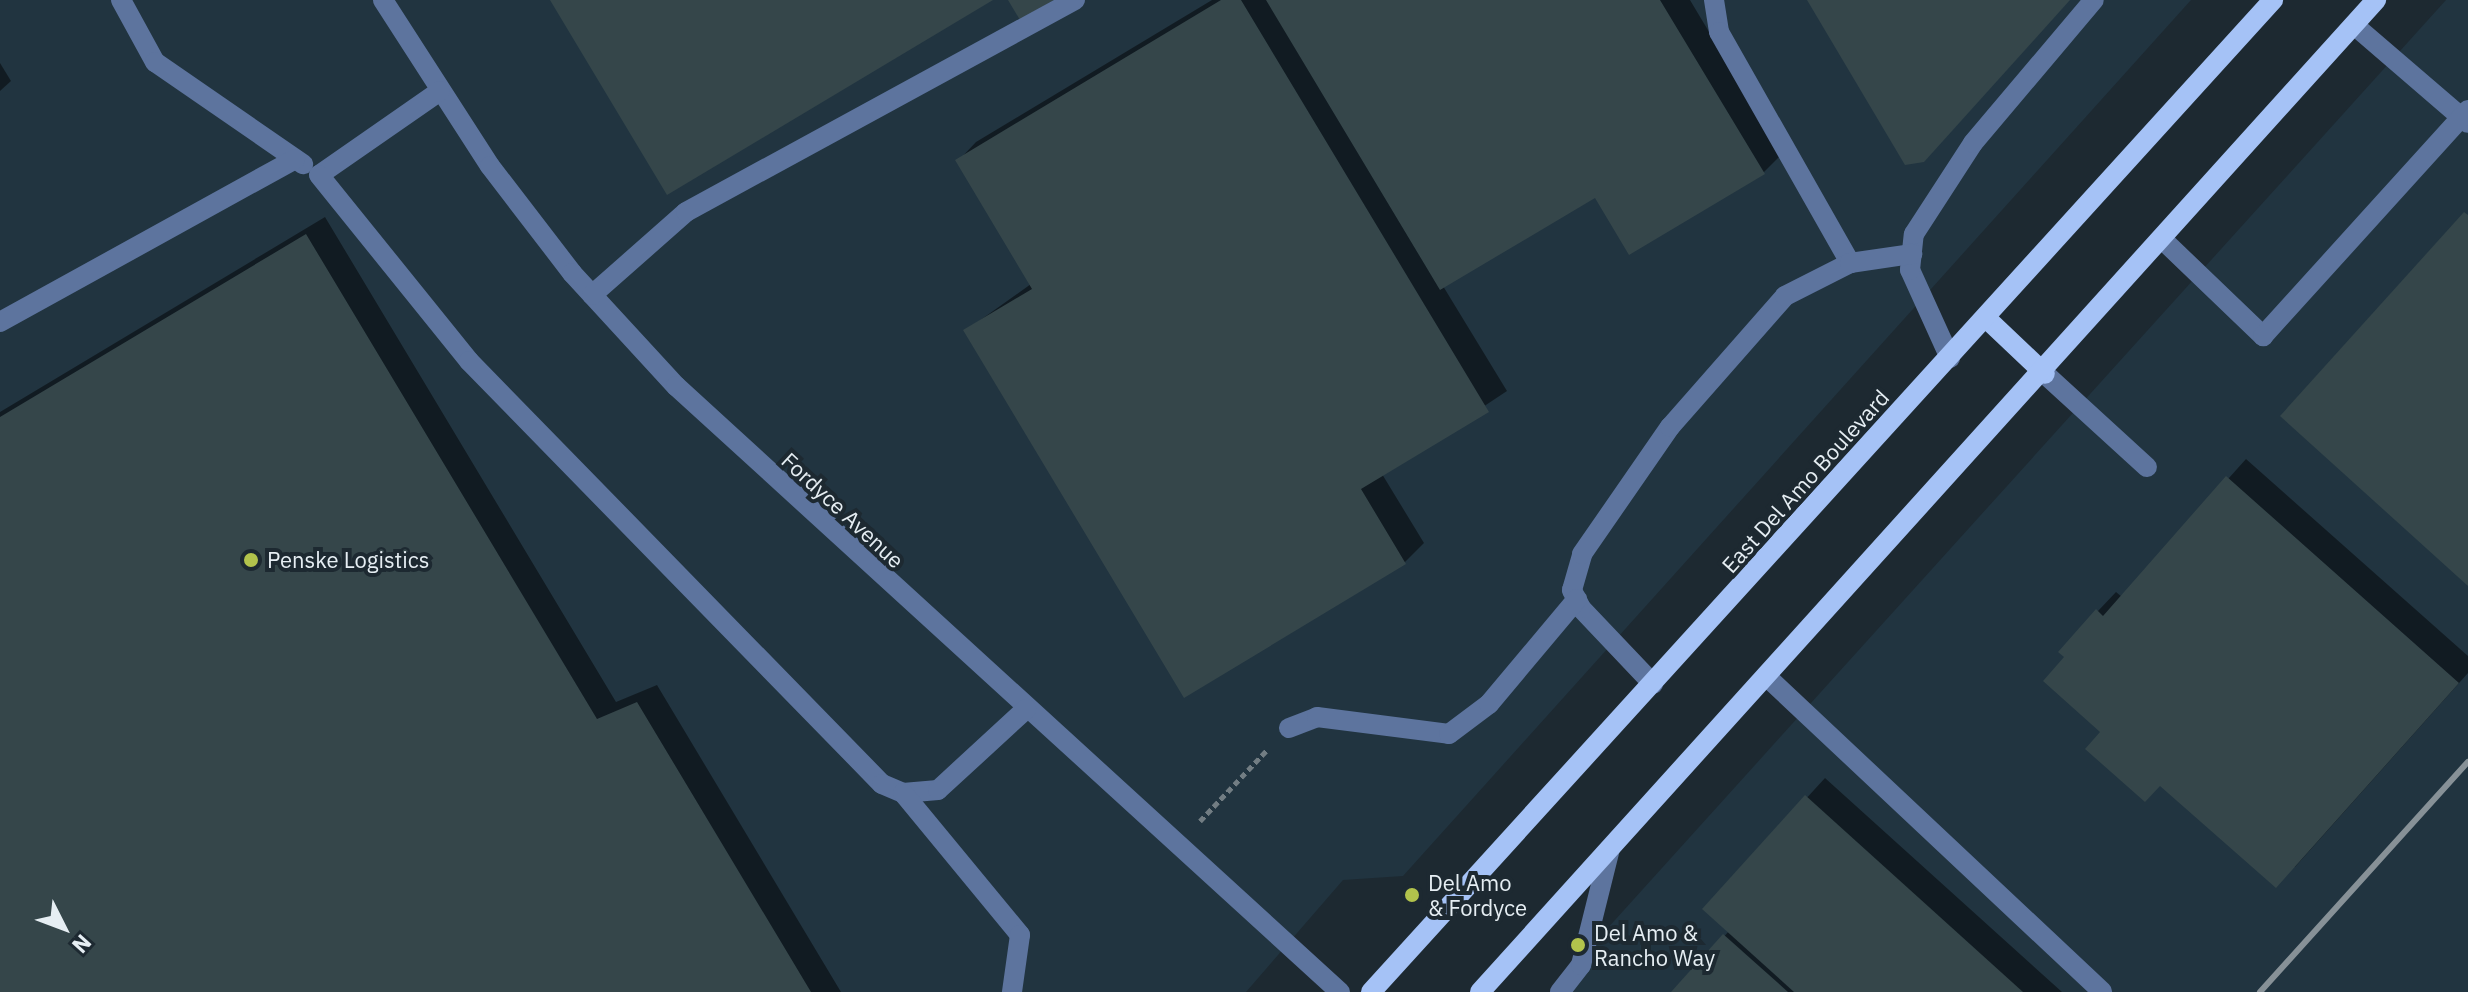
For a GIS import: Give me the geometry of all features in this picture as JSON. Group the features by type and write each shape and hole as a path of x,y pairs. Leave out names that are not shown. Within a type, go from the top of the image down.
{"main road":[{"name":"East Del Amo Boulevard","path":"1371,992 2273,0"},
{"path":"1480,992 2045,374 2376,0"},
{"path":"1986,318 2045,374"}],"street":[{"path":"121,0 155,62 319,175 469,361 865,770 903,793 1020,935 1012,992"},
{"name":"Fordyce Avenue","path":"383,0 440,91 592,295 676,386 1026,709 1340,992"},
{"path":"592,295 686,212 1075,0"},
{"path":"1714,0 1719,32 1850,263"},
{"path":"1950,358 1910,270 1914,234 1973,143 2094,0"},
{"path":"2163,240 2263,336 2466,117 2354,25"},
{"path":"319,175 440,91"},
{"path":"0,322 295,159"},
{"path":"1289,728 1317,717 1449,734 1489,704 1577,599 1582,554 1670,427 1785,296 1850,263 1912,254"},
{"path":"2045,374 2147,467"},
{"path":"1577,599 1653,684"},
{"path":"1766,676 2102,992"},
{"path":"903,793 938,790 1026,709"},
{"path":"1560,992 1581,965 1610,849"}],"path":[{"path":"1177,845 1289,728"}],"shaded area":[{"path":"0,0 2191,0 1403,876 1343,880 1246,992 0,992"},
{"path":"2446,0 2468,0 2468,992 1550,992"}],"building":[{"path":"550,0 993,0 667,195"},
{"path":"1008,0 1054,0 1020,20"},
{"path":"1221,0 1241,0 1489,412 1361,489 1406,564 1184,698 963,330 1032,289 955,160"},
{"path":"1266,0 1660,0 1765,174 1629,255 1595,198 1440,290"},
{"path":"1807,0 2070,0 1924,162 1905,165"},
{"path":"2464,212 2468,215 2468,586 2280,416"},
{"name":"Penske Logistics","path":"306,234 597,719 637,702 811,992 0,992 0,417"},
{"path":"2226,476 2459,683 2276,888 2160,786 2145,802 2085,749 2100,732 2043,681 2064,657 2058,652 2096,609 2103,616"},
{"path":"1805,795 2023,992 1794,992 1702,909"},
{"path":"1723,934 1788,992 1671,992"}],"railway":[{"path":"2260,992 2468,762"}],"place":[{"name":"Penske Logistics","path":"251,560"},
{"name":"Del Amo & Fordyce","path":"1412,895"},
{"name":"Del Amo & Rancho Way","path":"1578,945"}]}
